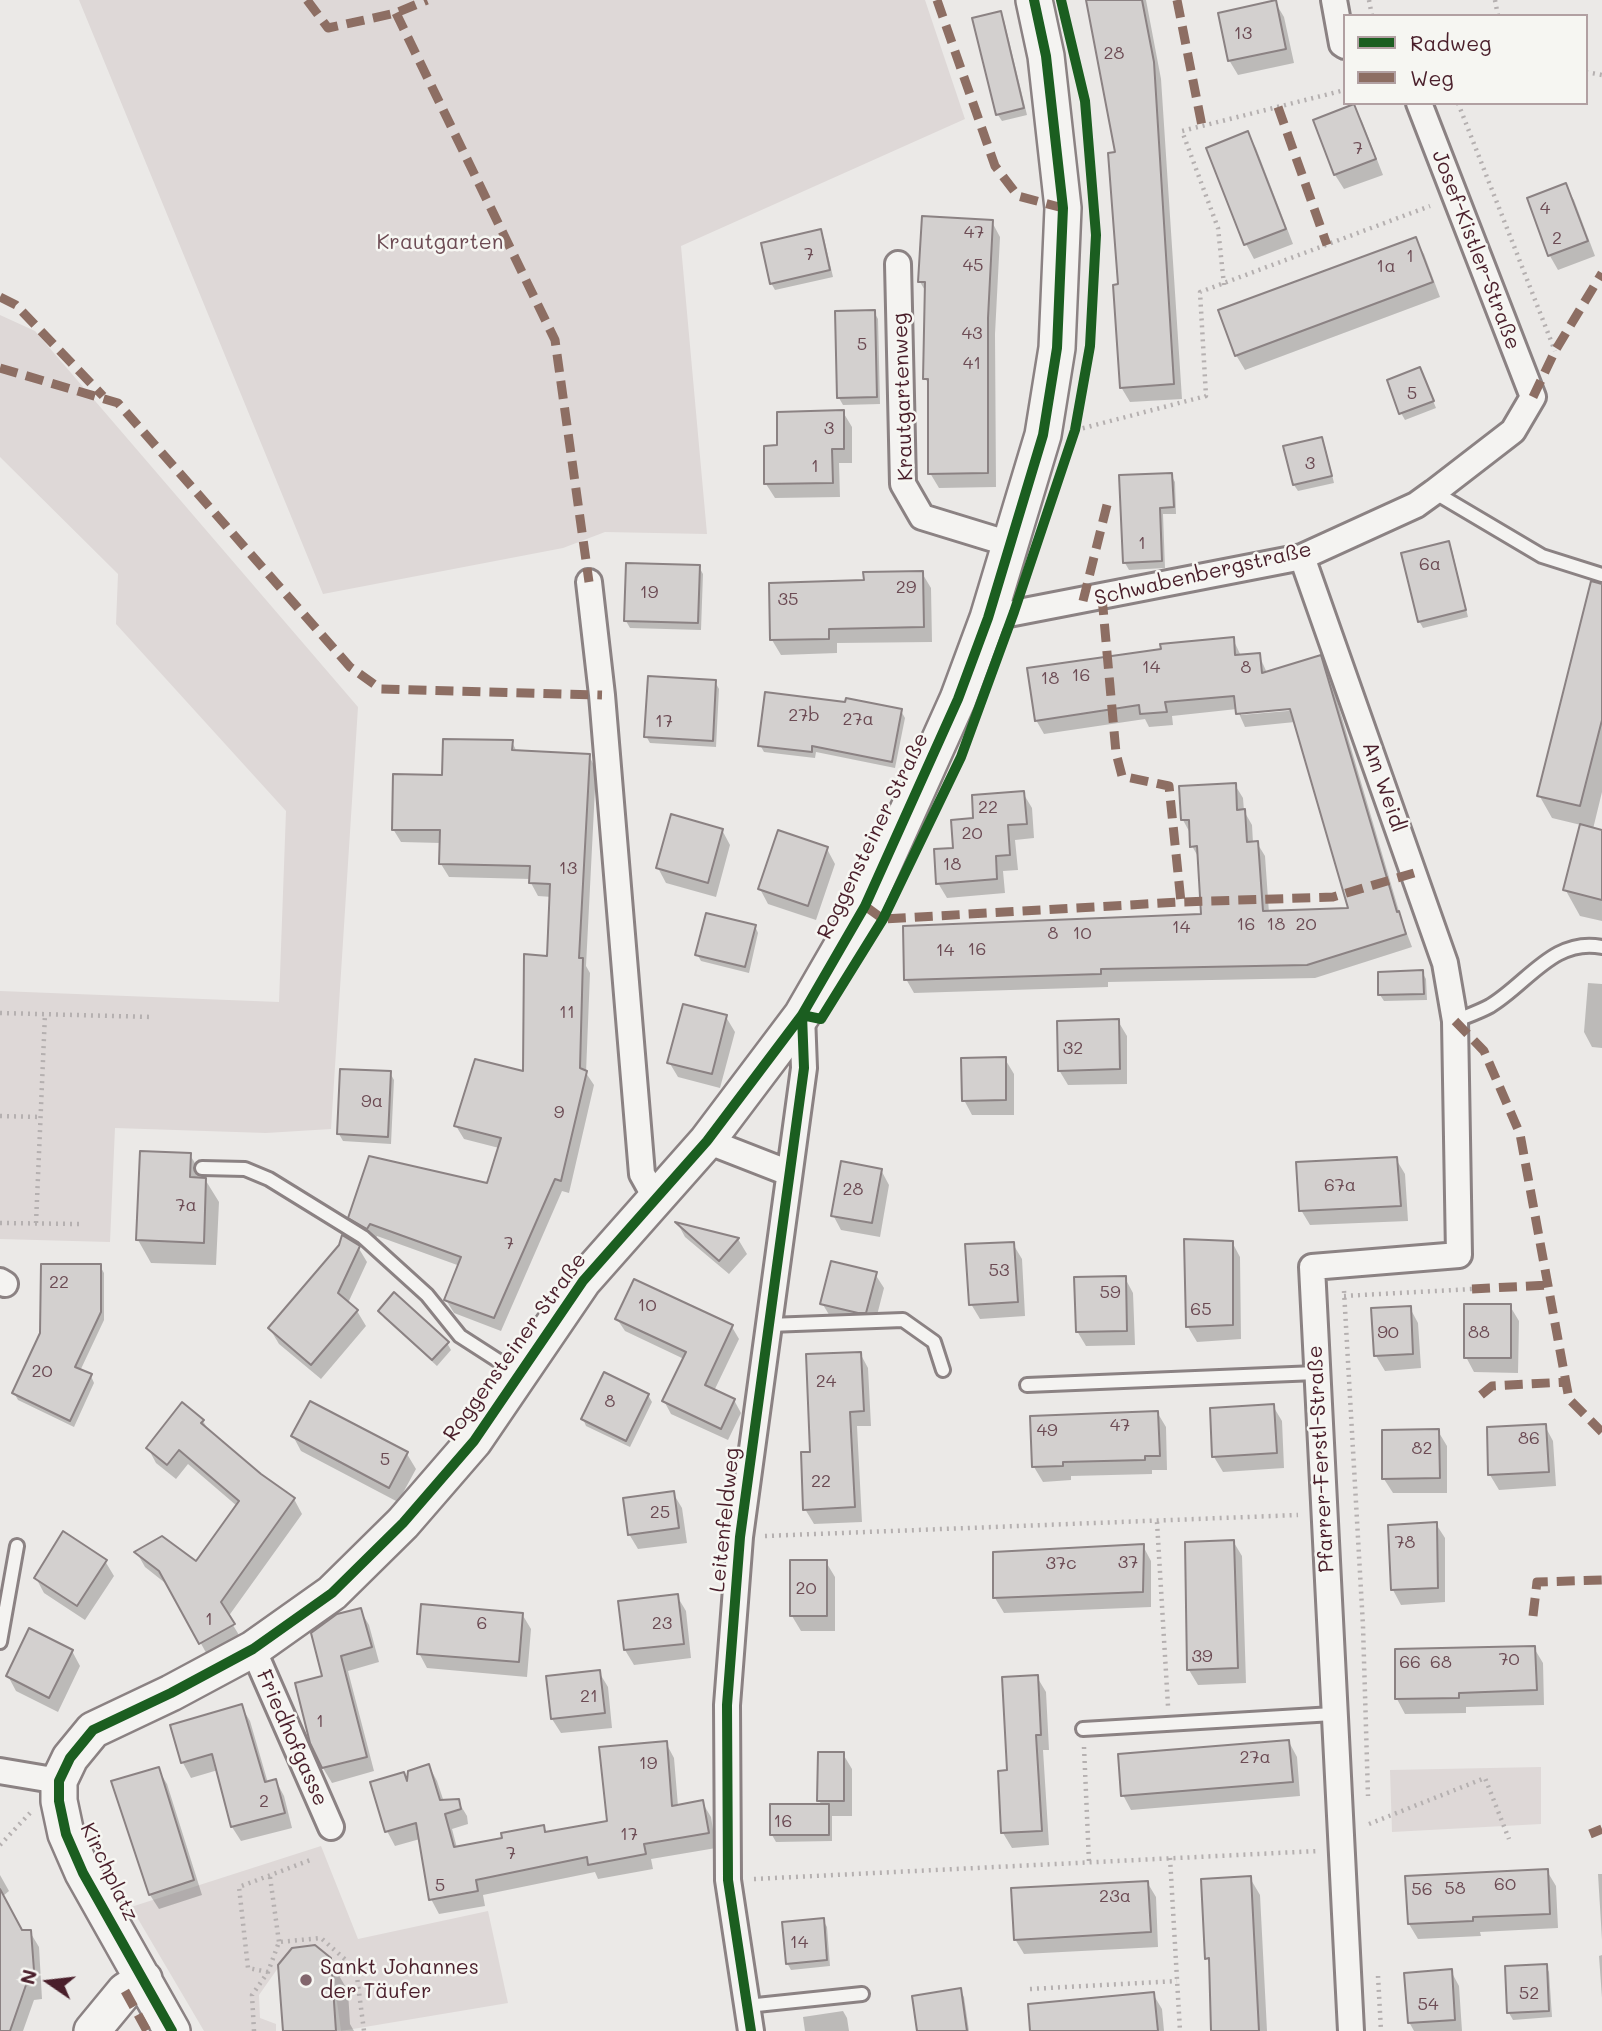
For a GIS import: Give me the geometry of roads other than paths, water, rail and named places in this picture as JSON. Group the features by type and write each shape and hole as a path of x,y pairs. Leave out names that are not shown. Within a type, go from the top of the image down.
{"street":[{"name":"Roggensteiner Straße","path":"59,1782 70,1758 93,1730 171,1693 253,1649 332,1593 403,1523 474,1441 583,1281 707,1141 802,1015 865,906 938,747 988,618 1043,435 1057,348 1063,208 1046,56 1034,0"},
{"path":"1334,0 1343,38"},
{"name":"Josef-Kistler-Straße","path":"1420,105 1533,397"},
{"name":"Krautgartenweg","path":"898,264 903,484 922,517 1010,544"},
{"name":"Schwabenbergstraße","path":"988,618 1302,557 1416,505 1513,431 1533,397"},
{"name":"Am Weidl","path":"1302,557 1445,963 1455,1021"},
{"path":"589,582 602,695 642,1174 656,1199"},
{"name":"Leitenfeldweg","path":"751,2031 728,1880 727,1705 740,1537 804,1068 802,1015"},
{"name":"Pfarrer-Ferstl-Straße","path":"1351,2031 1312,1267 1460,1255 1455,1021"},
{"path":"707,1141 789,1173"},
{"name":"Friedhofgasse","path":"253,1649 331,1827"},
{"path":"0,1771 59,1782"},
{"name":"Kirchplatz","path":"59,1782 59,1801 66,1834 83,1873 172,2031"},
{"path":"92,2031 125,1992 144,1979"}],"lane":[{"path":"1434,492 1542,556 1602,575"},
{"path":"1455,1021 1489,1006 1559,951 1579,944 1602,947"},
{"path":"202,1168 245,1169 269,1179 363,1237 427,1295 460,1336 520,1374"},
{"path":"769,1325 903,1320 934,1342 943,1370"},
{"path":"1027,1385 1316,1373"},
{"path":"0,1642 17,1546"},
{"path":"1083,1730 1334,1714"},
{"path":"747,2006 862,1994"}],"place":[{"name":"Sankt Johannes der Täufer","path":"306,1980"}],"park label":[{"name":"Krautgarten","path":"440,243"}]}
